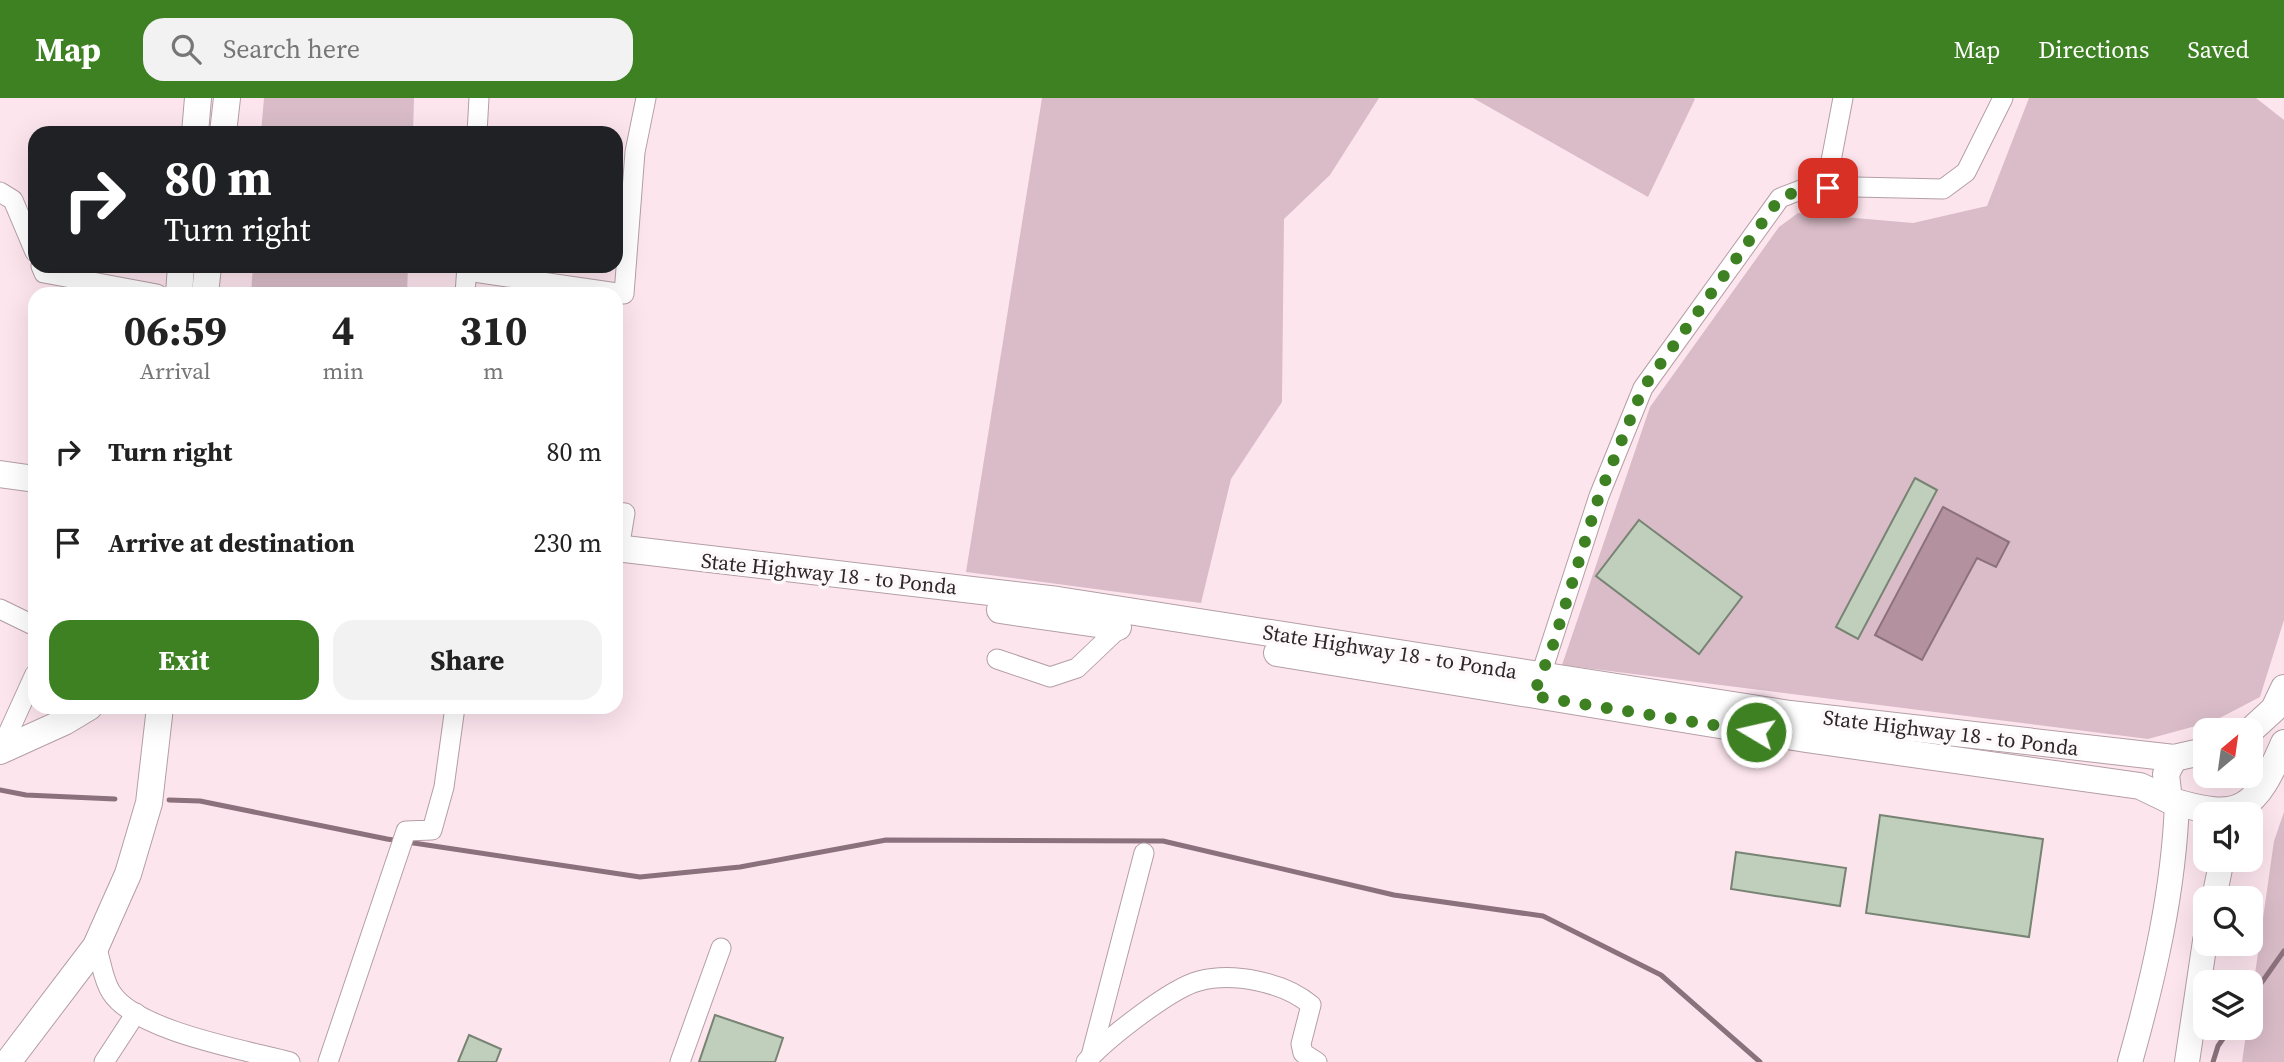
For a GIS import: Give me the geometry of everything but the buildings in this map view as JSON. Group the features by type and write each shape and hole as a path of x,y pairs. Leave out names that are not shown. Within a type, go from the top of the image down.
{"main road":[{"path":"196,126 198,98"},
{"path":"224,126 227,98"},
{"path":"0,474 28,478"},
{"name":"State Highway 18 - to Ponda","path":"623,554 1058,600 1537,686 1806,739 2140,786 2173,801 2193,806"},
{"name":"State Highway 18 - to Ponda","path":"623,554 1119,628 1537,686 2174,758 2193,754"},
{"path":"2263,719 2274,709 2284,688"},
{"path":"0,751 77,714"},
{"path":"8,1062 96,946 128,874 149,803 158,714"},
{"path":"2246,802 2266,785 2284,743"},
{"path":"2173,801 2166,775 2174,758"},
{"path":"2254,797 2255,788"}],"street":[{"path":"477,126 479,98"},
{"path":"623,294 635,152 646,98"},
{"path":"1826,187 1843,98"},
{"path":"1537,686 1599,496 1643,388 1780,198 1811,186 1942,189 1966,172 2003,98"},
{"path":"0,191 13,200 28,235"},
{"path":"44,273 119,287"},
{"path":"492,273 580,287"},
{"path":"0,609 28,623"},
{"path":"997,659 1050,677 1077,668 1119,628"},
{"path":"0,751 28,689"},
{"path":"328,1062 406,831 432,830 444,787 455,714"},
{"path":"2130,1062 2162,936 2176,835 2173,801"},
{"path":"1088,1059 1144,853"},
{"path":"96,946 111,992 152,1023 193,1037 290,1062"},
{"path":"680,1062 722,948"},
{"path":"2187,1062 2203,956"},
{"path":"1088,1059 1164,999 1197,981 1224,978 1268,985 1303,998 1311,1006 1301,1044 1303,1052 1317,1062"},
{"path":"104,1062 136,1013"}],"shaded area":[{"path":"264,98 414,98 413,126 262,126"},
{"path":"1042,98 1379,98 1330,175 1284,219 1282,402 1231,479 1201,603 966,572"},
{"path":"1473,98 1693,98 1695,99 1648,197"},
{"path":"2029,98 2256,98 2284,120 2284,620 2260,697 2220,718 2193,718 2193,727 2148,739 1562,665 1650,407 1779,227 1798,213 1913,223 1987,206"},
{"path":"252,273 408,273 407,287 252,287"},
{"path":"1943,507 2009,542 1996,567 1977,558 1922,660 1875,635"},
{"path":"2284,812 2284,1062 2242,1062 2245,1040 2263,1040 2263,970 2256,970 2258,956 2263,956 2263,918 2274,841"}],"waterway":[{"path":"0,790 26,795 115,799"},
{"path":"169,800 200,801 387,839 640,877 740,867 886,840 1163,841 1394,895 1543,916 1661,975 1760,1062"},
{"path":"2263,981 2284,951"},
{"path":"2213,1062 2222,1040"}],"route":[{"path":"1756,732 1533,696 1553,645 1599,496 1643,388 1780,198 1811,186 1828,188"}]}
